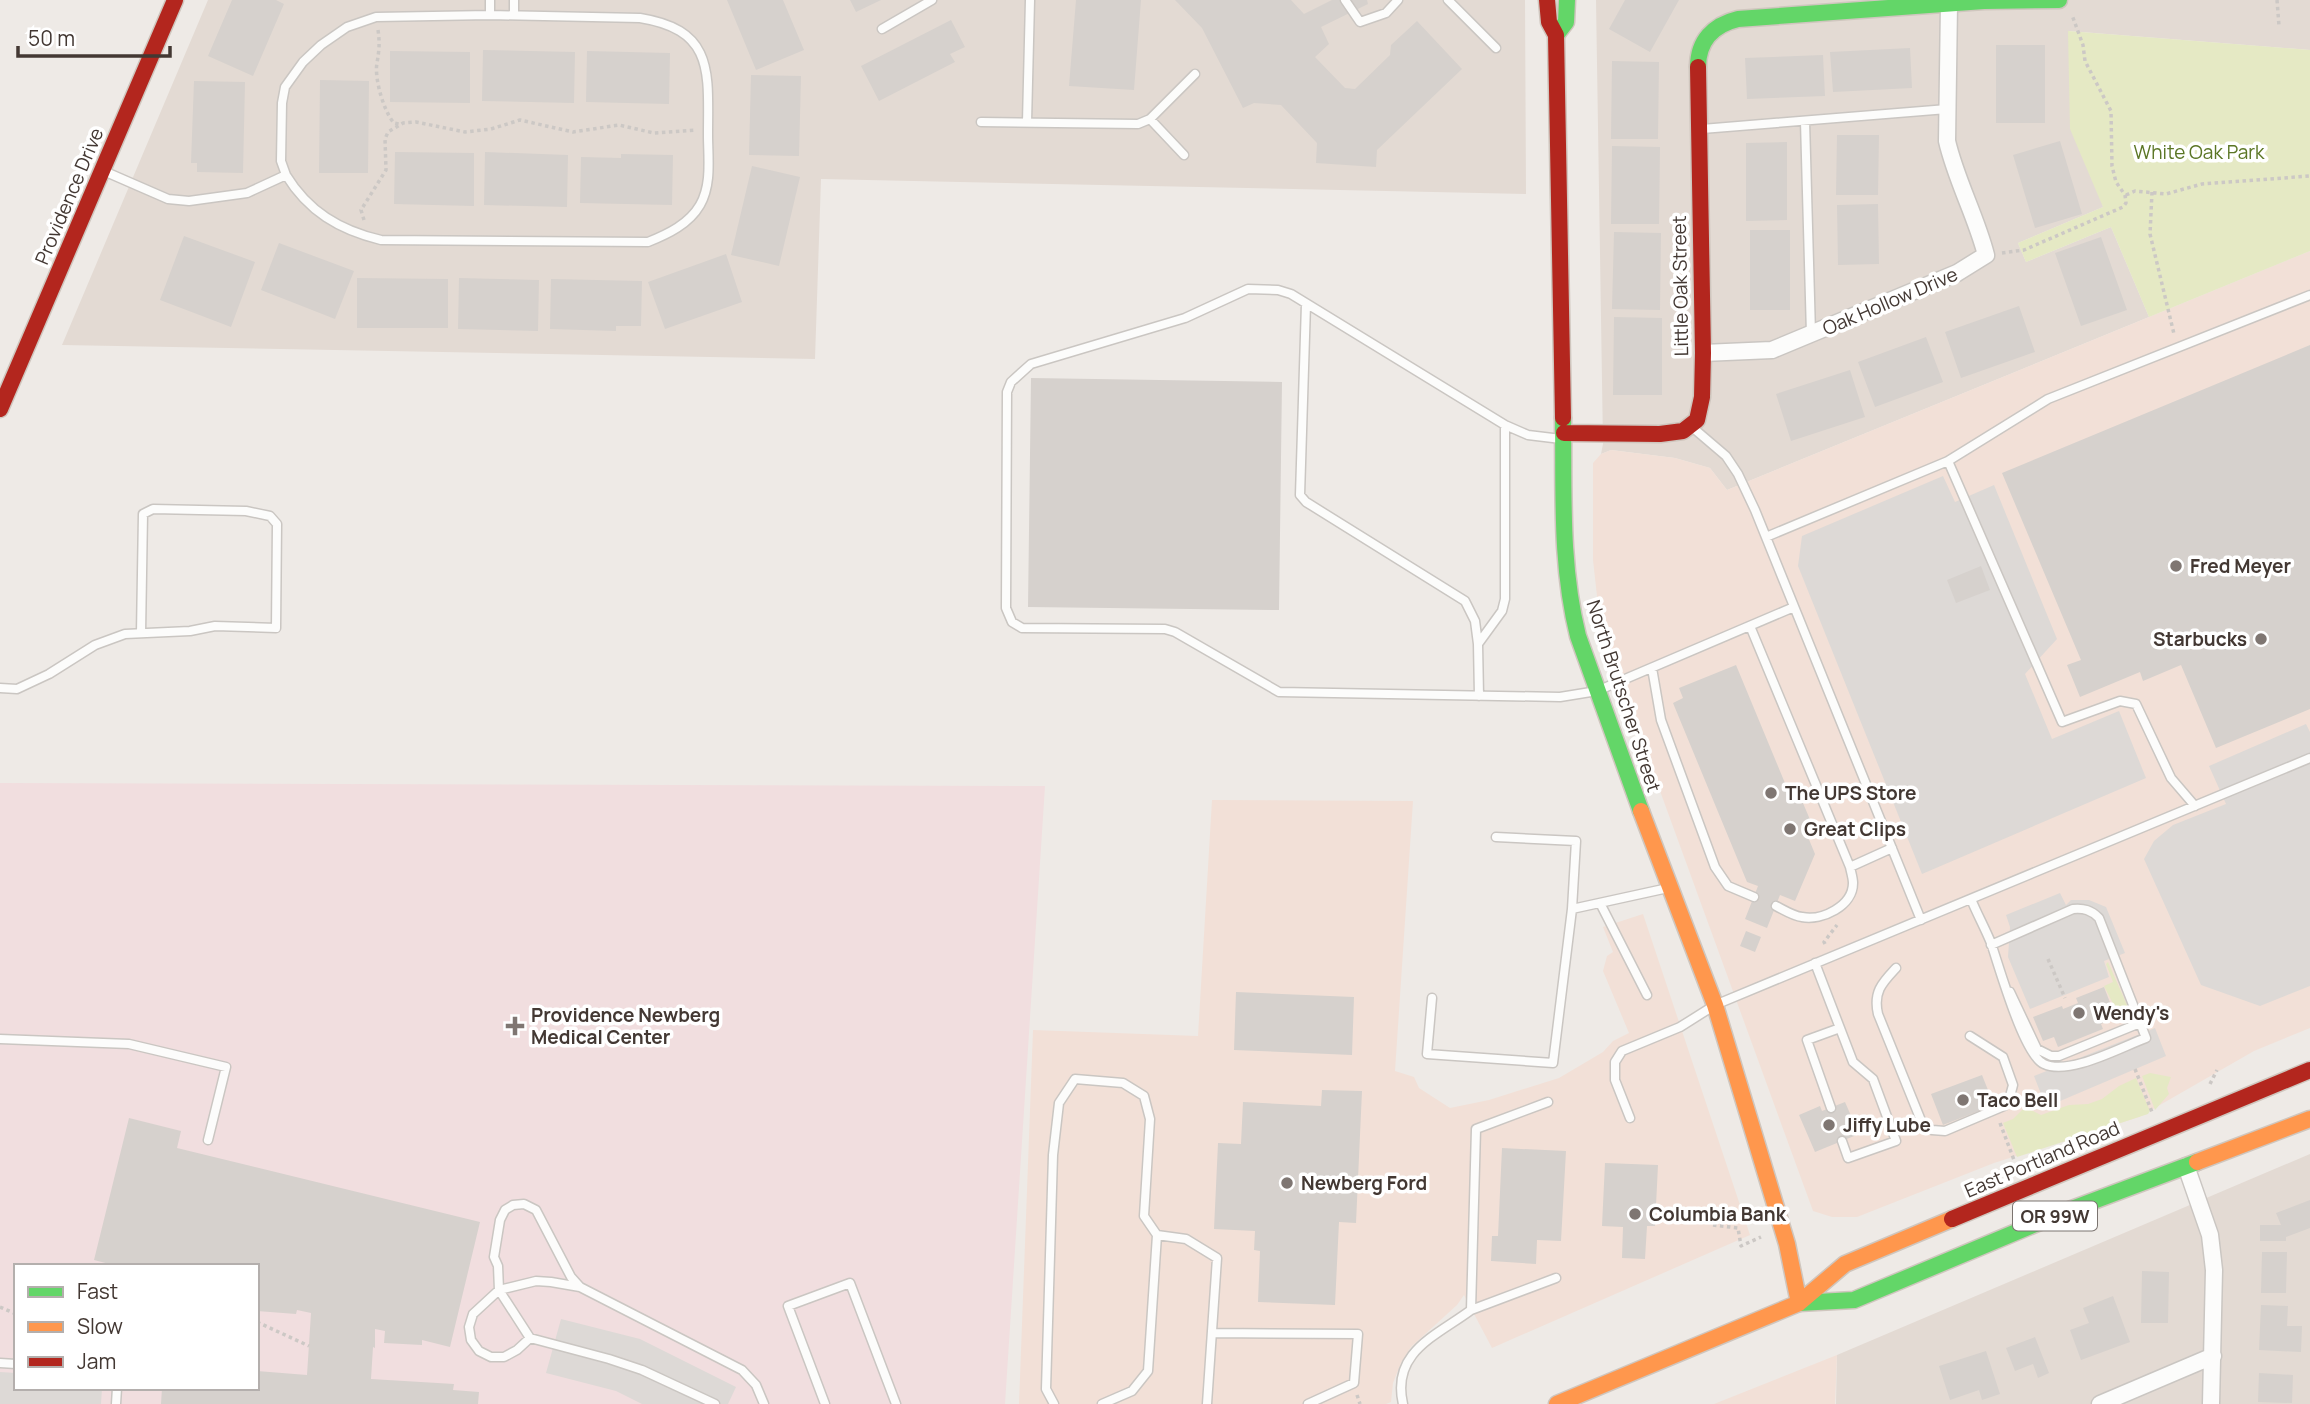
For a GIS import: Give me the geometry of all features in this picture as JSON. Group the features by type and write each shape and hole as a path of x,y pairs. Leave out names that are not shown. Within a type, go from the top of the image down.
{"main road":[{"name":"Providence Drive","path":"0,409 175,0"},
{"name":"North Brutscher Street","path":"1547,0 1549,22 1556,35 1568,589 1578,636 1715,1005 1787,1244 1799,1303"},
{"name":"North Brutscher Street","path":"1556,35 1566,22 1567,0"},
{"path":"1949,4 2064,5"},
{"name":"Little Oak Street","path":"1690,425 1696,419 1702,397 1698,58 1701,45 1709,32 1722,22 1738,19 1949,4"},
{"path":"1564,436 1683,432 1690,425"},
{"name":"East Portland Road","path":"1557,1404 1799,1303 1845,1264 2310,1070"},
{"name":"East Portland Road","path":"1799,1303 1854,1300 2064,1212 2310,1119"}],"street":[{"path":"1949,4 1947,142 1978,225 1986,255"},
{"name":"Oak Hollow Drive","path":"1703,353 1772,350 1957,273 1986,255"},
{"path":"2186,1166 2210,1236 2215,1293 2211,1404"},
{"path":"2100,1404 2213,1356"}],"lane":[{"path":"490,0 490,15"},
{"path":"514,0 514,15"},
{"path":"882,29 932,0"},
{"path":"1027,122 1030,0"},
{"path":"1345,0 1360,22 1386,13 1398,0"},
{"path":"1448,0 1496,48"},
{"path":"490,15 640,18 664,21 682,30 694,43 708,78 708,183 700,205 685,223 648,242 381,240 335,224 299,196 285,175 281,161 282,103 285,88 303,62 347,27 376,17 490,15"},
{"path":"981,122 1138,124 1150,120 1195,74"},
{"path":"1699,129 1947,109"},
{"path":"1150,120 1184,155"},
{"path":"1805,121 1811,334"},
{"path":"103,171 168,199 189,201 247,193 285,175"},
{"path":"1564,436 1528,435 1506,425 1291,294 1279,290 1248,289 1185,318 1031,364 1011,382 1007,392 1006,608 1012,622 1023,628 1165,629 1175,632 1279,692 1560,697 1598,691 1794,607"},
{"path":"1766,537 1948,461 2048,399 2310,295"},
{"path":"1306,304 1300,495 1306,502 1465,601 1475,621 1479,696"},
{"path":"1478,644 1502,611 1505,599 1506,425"},
{"path":"1690,425 1726,456 1738,474 1921,920"},
{"path":"1948,461 2062,722 2120,701 2136,704 2171,778 2195,806"},
{"path":"0,688 17,688 49,674 95,645 125,634 190,631 215,626 276,628 277,524 270,516 246,510 153,509 143,514 141,633"},
{"path":"1750,626 1850,867 1853,883 1846,902 1819,916 1802,917 1776,906"},
{"path":"1652,668 1661,720 1715,867 1728,887 1754,897"},
{"path":"1630,1118 1615,1080 1615,1062 1622,1051 1680,1027 1715,1005 2310,758"},
{"path":"1432,998 1427,1054 1553,1063 1572,909 1576,841 1496,837"},
{"path":"1850,867 1892,848"},
{"path":"1572,909 1671,887"},
{"path":"1971,899 2008,989 2037,1049 2051,1056 2059,1056 2140,1023"},
{"path":"1600,903 1647,995"},
{"path":"1991,945 2073,909 2080,908 2094,913 2099,918 2146,1038 2068,1067 2044,1065 2034,1057 2009,1001 2008,989"},
{"path":"1815,963 1853,1062 1873,1079 1896,1141 1848,1158 1842,1141"},
{"path":"1896,968 1880,985 1875,1004 1922,1123 1932,1130 1945,1131 2004,1106 2009,1100 2013,1085 2003,1057 1969,1036"},
{"path":"1831,1108 1807,1040 1840,1028"},
{"path":"0,1039 129,1044 226,1067 208,1140"},
{"path":"1054,1404 1046,1389 1053,1155 1059,1103 1075,1079 1123,1083 1144,1096 1150,1119 1144,1216 1157,1235 1148,1371 1132,1391 1102,1404"},
{"path":"1471,1311 1476,1129 1548,1102"},
{"path":"580,1287 571,1277 536,1210 524,1204 513,1205 505,1210 500,1220 494,1257 498,1266 499,1290 530,1338 642,1370 715,1404"},
{"path":"1157,1235 1186,1239 1217,1258 1207,1404"},
{"path":"1403,1404 1402,1373 1411,1354 1471,1311 1556,1278"},
{"path":"530,1338 505,1357 491,1357 479,1351 471,1340 469,1327 473,1314 499,1290 536,1281 580,1287 742,1370 756,1385 764,1404"},
{"path":"825,1404 788,1306 850,1283 896,1404"},
{"path":"1212,1333 1358,1334 1354,1382 1308,1404"}],"path":[{"path":"2277,0 2279,26"},
{"path":"1986,255 2024,250 2123,208 2126,203 2112,166 2111,111 2085,61 2083,45 2064,5"},
{"path":"376,17 380,48 377,70 384,109 394,123 416,122 464,132 491,129 520,120 573,132 619,125 654,133 708,130"},
{"path":"361,235 364,220 361,209 386,170 385,139 388,132 399,124"},
{"path":"2125,195 2135,191 2166,194 2202,184 2310,176"},
{"path":"2152,192 2150,234 2178,347"},
{"path":"1830,957 1824,942 1839,923 1833,911"},
{"path":"2048,959 2065,998"},
{"path":"2135,1069 2153,1114"},
{"path":"2201,1087 2210,1084 2217,1070"},
{"path":"2009,1100 2015,1115 2000,1122 2014,1160"},
{"path":"1713,1225 1738,1228 1741,1245 1761,1237"},
{"path":"259,1323 309,1346"}],"shaded area":[{"path":"208,0 1525,0 1526,194 821,179 815,359 62,345"},
{"path":"1596,0 2310,0 2310,50 2069,31 2103,207 2018,243 2026,262 2111,227 2149,317 1727,490 1710,468 1675,458 1611,450 1601,454 1603,444"},
{"path":"2310,251 2310,1028 2254,1051 2139,1117 1994,1163 1857,1217 1832,1217 1813,1211 1609,644 1598,605 1593,560 1593,463 1601,454 1611,450 1675,458 1710,468 1727,490"},
{"path":"1943,476 1955,502 1994,485 2057,639 2025,674 2052,739 2119,711 2146,778 1922,874 1798,566 1802,536"},
{"path":"2306,724 2310,732 2310,986 2260,1006 2201,985 2144,859 2154,841 2173,825 2226,804 2209,766"},
{"name":"Providence Newberg Medical Center","path":"0,783 1045,786 1005,1404 0,1404"},
{"path":"1212,800 1413,801 1395,1071 1414,1077 1419,1088 1450,1108 1489,1100 1559,1078 1629,1033 1603,971 1607,956 1613,952 1603,927 1643,914 1750,1235 1492,1348 1464,1295 1457,1305 1411,1347 1393,1383 1391,1402 1386,1404 1019,1404 1033,1030 1198,1036"},
{"path":"2060,893 2066,905 2071,900 2089,900 2106,907 2125,953 2104,961 2109,977 2030,1009 2008,957 2010,927 2006,915"},
{"path":"2155,1028 2166,1056 2046,1107 2034,1076"},
{"path":"2310,1154 2310,1404 1836,1404 1837,1355"},
{"path":"561,1319 640,1339 736,1387 728,1404 642,1404 616,1391 546,1373"},
{"path":"1837,1355 1835,1404 1714,1404"},
{"path":"0,1372 14,1373 14,1390 102,1390 101,1404 0,1404"}],"green space":[{"name":"White Oak Park","path":"2068,31 2310,50 2310,251 2149,317 2111,227 2026,262 2018,243 2103,207 2070,129"},
{"path":"2108,962 2127,1005 2128,1011 2123,1023 2104,986 2113,982 2106,964"},
{"path":"2150,1073 2171,1077 2167,1088 2169,1094 2155,1110 2142,1076"},
{"path":"2136,1078 2150,1111 2148,1114 2017,1157 2003,1123 2013,1119 2025,1107 2041,1115 2069,1105 2088,1104 2102,1099 2119,1086"}],"building":[{"path":"232,0 276,0 284,4 253,76 208,56"},
{"path":"727,0 783,0 804,50 756,70"},
{"path":"850,0 881,0 856,12"},
{"path":"1076,0 1141,0 1134,90 1069,86"},
{"path":"1175,0 1291,0 1304,14 1332,0 1367,0 1368,4 1321,27 1329,44 1315,57 1345,88 1355,89 1390,55 1391,45 1417,21 1462,69 1377,150 1376,167 1316,163 1317,143 1281,105 1254,103 1243,108 1202,28"},
{"path":"1625,0 1679,0 1650,52 1609,29"},
{"path":"951,20 965,47 950,54 955,62 879,101 861,66"},
{"path":"1996,45 2045,45 2045,123 1996,123"},
{"path":"1910,48 1912,88 1833,92 1830,52"},
{"path":"483,50 575,52 574,103 482,101"},
{"path":"390,51 470,52 470,103 390,102"},
{"path":"587,51 670,53 669,104 586,102"},
{"path":"1823,55 1825,96 1747,99 1745,58"},
{"path":"1612,61 1659,62 1658,139 1611,139"},
{"path":"751,75 801,76 799,156 749,155"},
{"path":"320,80 369,81 368,173 319,173"},
{"path":"194,81 245,82 243,173 197,172 197,163 191,163"},
{"path":"1837,135 1879,135 1878,195 1836,195"},
{"path":"2060,141 2082,214 2035,228 2013,155"},
{"path":"1787,142 1787,220 1746,221 1746,143"},
{"path":"1612,146 1660,147 1659,224 1611,224"},
{"path":"395,152 474,153 474,206 394,204"},
{"path":"485,152 568,155 567,207 484,205"},
{"path":"621,154 673,155 672,205 580,203 581,157 621,158"},
{"path":"752,166 800,177 779,266 731,255"},
{"path":"1878,204 1879,264 1838,265 1837,205"},
{"path":"1750,230 1790,230 1790,310 1750,310"},
{"path":"1614,232 1661,233 1660,310 1612,309"},
{"path":"184,236 255,262 231,327 160,300"},
{"path":"2101,237 2127,310 2081,326 2055,253"},
{"path":"279,243 354,271 335,319 261,290"},
{"path":"726,254 742,302 665,329 648,282"},
{"path":"357,278 448,279 448,328 357,328"},
{"path":"459,278 539,280 538,331 458,329"},
{"path":"551,279 642,281 641,326 616,326 616,331 550,329"},
{"path":"2019,306 2035,352 1961,378 1945,332"},
{"path":"1614,317 1662,318 1662,395 1613,395"},
{"path":"1926,337 1943,382 1875,407 1858,362"},
{"name":"Fred Meyer","path":"2310,345 2310,709 2216,748 2181,665 2143,681 2140,672 2080,697 2067,665 2081,660 2002,473"},
{"path":"1850,370 1865,417 1791,441 1776,394"},
{"path":"1031,378 1282,382 1279,610 1028,607"},
{"path":"1981,566 1990,590 1956,603 1947,580"},
{"path":"1736,665 1792,800 1800,796 1811,822 1803,825 1815,854 1795,901 1780,895 1767,928 1745,919 1758,886 1747,882 1673,703 1683,698 1679,688"},
{"path":"1746,931 1761,937 1755,952 1740,946"},
{"name":"Wendy's","path":"2104,987 2116,1018 2101,1024 2103,1029 2058,1047 2054,1037 2043,1041 2033,1017 2078,1003 2076,998"},
{"path":"1236,992 1354,997 1352,1055 1234,1050"},
{"name":"Taco Bell","path":"1982,1075 1994,1105 1943,1125 1931,1094"},
{"name":"Newberg Ford","path":"1322,1090 1362,1091 1356,1223 1339,1222 1335,1305 1258,1302 1260,1251 1254,1250 1255,1231 1214,1229 1218,1143 1241,1144 1243,1102 1321,1106"},
{"name":"Jiffy Lube","path":"1845,1102 1859,1134 1815,1152 1799,1115 1820,1106 1822,1111"},
{"path":"129,1118 181,1131 177,1148 480,1222 450,1347 422,1340 422,1345 384,1343 385,1331 375,1329 371,1379 454,1384 453,1390 479,1392 478,1404 161,1404 162,1390 259,1390 259,1371 307,1375 311,1313 297,1310 296,1314 259,1311 259,1264 109,1264 94,1260"},
{"path":"1502,1148 1566,1151 1561,1241 1537,1240 1536,1264 1491,1261 1492,1236 1498,1236"},
{"path":"1605,1163 1658,1165 1655,1226 1647,1226 1645,1259 1622,1258 1623,1227 1602,1226"},
{"path":"2310,1200 2310,1228 2286,1237 2286,1241 2260,1241 2260,1225 2281,1225 2276,1213"},
{"path":"2262,1252 2287,1252 2286,1293 2261,1293"},
{"path":"2142,1271 2169,1272 2168,1323 2141,1323"},
{"path":"2113,1296 2130,1342 2081,1360 2070,1330 2089,1323 2083,1308"},
{"path":"2261,1305 2288,1306 2287,1326 2302,1326 2301,1352 2259,1350"},
{"path":"2035,1337 2049,1373 2038,1378 2033,1364 2015,1371 2006,1348"},
{"path":"1986,1351 2000,1394 1982,1400 1979,1390 1950,1400 1939,1366"},
{"path":"2259,1373 2293,1375 2292,1403 2258,1402"}],"traffic: fast":[{"path":"1556,35 1566,22 1567,0"},
{"path":"1698,67 1704,42 1721,25 1738,19 1984,1 2059,0"},
{"path":"1563,418 1564,528 1572,609 1578,636 1641,811"},
{"path":"1799,1303 1854,1300 2064,1212 2197,1162"}],"traffic: slow":[{"path":"1641,811 1715,1005 1787,1244 1799,1303"},
{"path":"2197,1162 2310,1119"},
{"path":"1557,1404 1799,1303 1845,1264 1952,1219"}],"traffic: jam":[{"path":"0,409 175,0"},
{"path":"1547,0 1549,22 1556,35 1563,418"},
{"path":"1564,433 1660,434 1683,431 1697,420 1702,397 1703,353 1698,67"},
{"path":"1952,1219 2310,1070"}],"place":[{"name":"Fred Meyer","path":"2176,566"},
{"name":"Starbucks","path":"2261,639"},
{"name":"The UPS Store","path":"1771,793"},
{"name":"Great Clips","path":"1790,829"},
{"name":"Wendy's","path":"2079,1013"},
{"name":"Providence Newberg Medical Center","path":"515,1026"},
{"name":"Taco Bell","path":"1963,1100"},
{"name":"Jiffy Lube","path":"1829,1125"},
{"name":"Newberg Ford","path":"1287,1183"},
{"name":"Columbia Bank","path":"1635,1214"}]}
